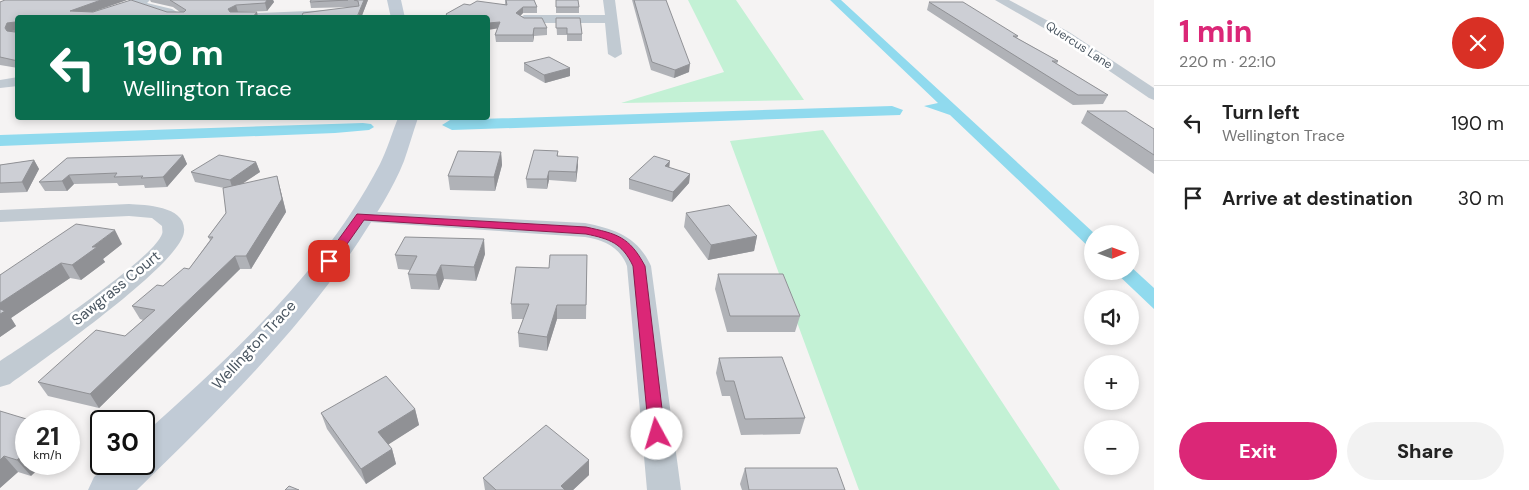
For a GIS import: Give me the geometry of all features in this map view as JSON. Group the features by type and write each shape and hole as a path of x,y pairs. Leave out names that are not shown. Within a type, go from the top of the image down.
{"street":[{"path":"394,0 397,15"},
{"path":"608,0 615,54"},
{"name":"Quercus Lane","path":"1001,0 1065,35 1154,95"},
{"path":"92,15 139,2 168,10 176,15"},
{"path":"296,15 345,12"},
{"path":"524,19 611,19"},
{"path":"0,84 15,81"},
{"name":"Wellington Trace","path":"155,447 234,369 288,310 329,261 361,217 392,163 404,137 408,120"},
{"name":"Sawgrass Court","path":"0,216 130,210 150,211 166,217 173,228 170,242 143,268 69,326 0,376"},
{"path":"361,217 586,230 611,236 630,249 639,266 664,490"},
{"path":"108,490 125,475"}],"green space":[{"path":"688,0 736,0 804,100 621,103 724,72"},
{"path":"823,130 1060,490 859,490 730,141"}],"water":[{"path":"830,0 841,0 1085,225 1084,242 950,115 924,106 938,103"},
{"path":"892,106 903,110 900,115 452,130 442,125 450,120"},
{"path":"371,124 374,127 369,130 335,133 0,146 0,135"},
{"path":"1139,274 1154,288 1154,309 1139,295 1139,290 1134,290 1123,280 1139,280"}],"building":[{"path":"5,0 101,0 70,11 93,12 131,0 167,12 184,12 186,10 170,0 267,0 265,3 236,5 228,9 230,12 257,12 254,15 15,15 15,22 7,23 5,28 7,31 15,32 15,60 0,57 0,2"},
{"path":"311,0 348,0 310,2"},
{"path":"354,0 364,0 358,15 302,15 303,13 359,6 358,1"},
{"path":"506,0 534,0 537,7 523,7 516,13 524,18 542,18 547,28 534,28 533,35 495,35 500,22 490,23 490,15 446,14 464,4 470,5 477,1 507,5"},
{"path":"556,0 578,0 579,7 556,7"},
{"path":"634,0 666,0 690,64 675,70 652,62"},
{"path":"929,2 963,2 1018,36 1013,36 1058,61 1052,61 1108,95 1078,95"},
{"path":"556,18 580,18 582,34 567,34 567,28 556,28"},
{"path":"549,57 570,68 544,75 524,63"},
{"path":"1087,111 1126,111 1154,129 1154,155"},
{"path":"534,150 558,151 557,156 578,157 576,172 549,171 547,179 526,179"},
{"path":"458,151 501,152 494,177 448,176"},
{"path":"183,155 163,177 114,177 117,173 69,175 62,181 39,182 67,158"},
{"path":"219,155 256,162 230,180 191,172"},
{"path":"654,156 670,161 665,166 690,174 673,192 629,179"},
{"path":"34,160 22,182 0,183 0,165"},
{"path":"277,176 282,199 246,256 235,256 90,394 38,382 96,330 125,336 155,310 132,306 157,285 163,286 184,268 189,269 213,237 208,237 226,213 223,188"},
{"path":"729,205 757,236 711,245 686,213"},
{"path":"76,224 115,230 92,247 97,247 72,265 61,263 0,303 0,275"},
{"path":"405,237 484,239 474,267 441,265 436,275 408,274 417,256 395,255"},
{"path":"550,255 587,255 586,305 557,305 547,337 518,333 529,304 511,304 516,267 549,268"},
{"path":"718,274 783,274 800,316 730,316"},
{"path":"782,357 805,418 745,419 734,381 725,381 719,358"},
{"path":"386,376 415,409 378,432 392,449 361,469 321,413"},
{"path":"0,411 15,416 15,459 4,456 0,460"},
{"path":"546,425 589,460 561,486 565,490 496,490 483,478"},
{"path":"745,468 837,468 845,490 749,490"},
{"path":"289,486 299,490 285,490"}],"route":[{"path":"329,261 361,217 586,230 611,236 630,249 636,257 639,266 657,434"}]}
